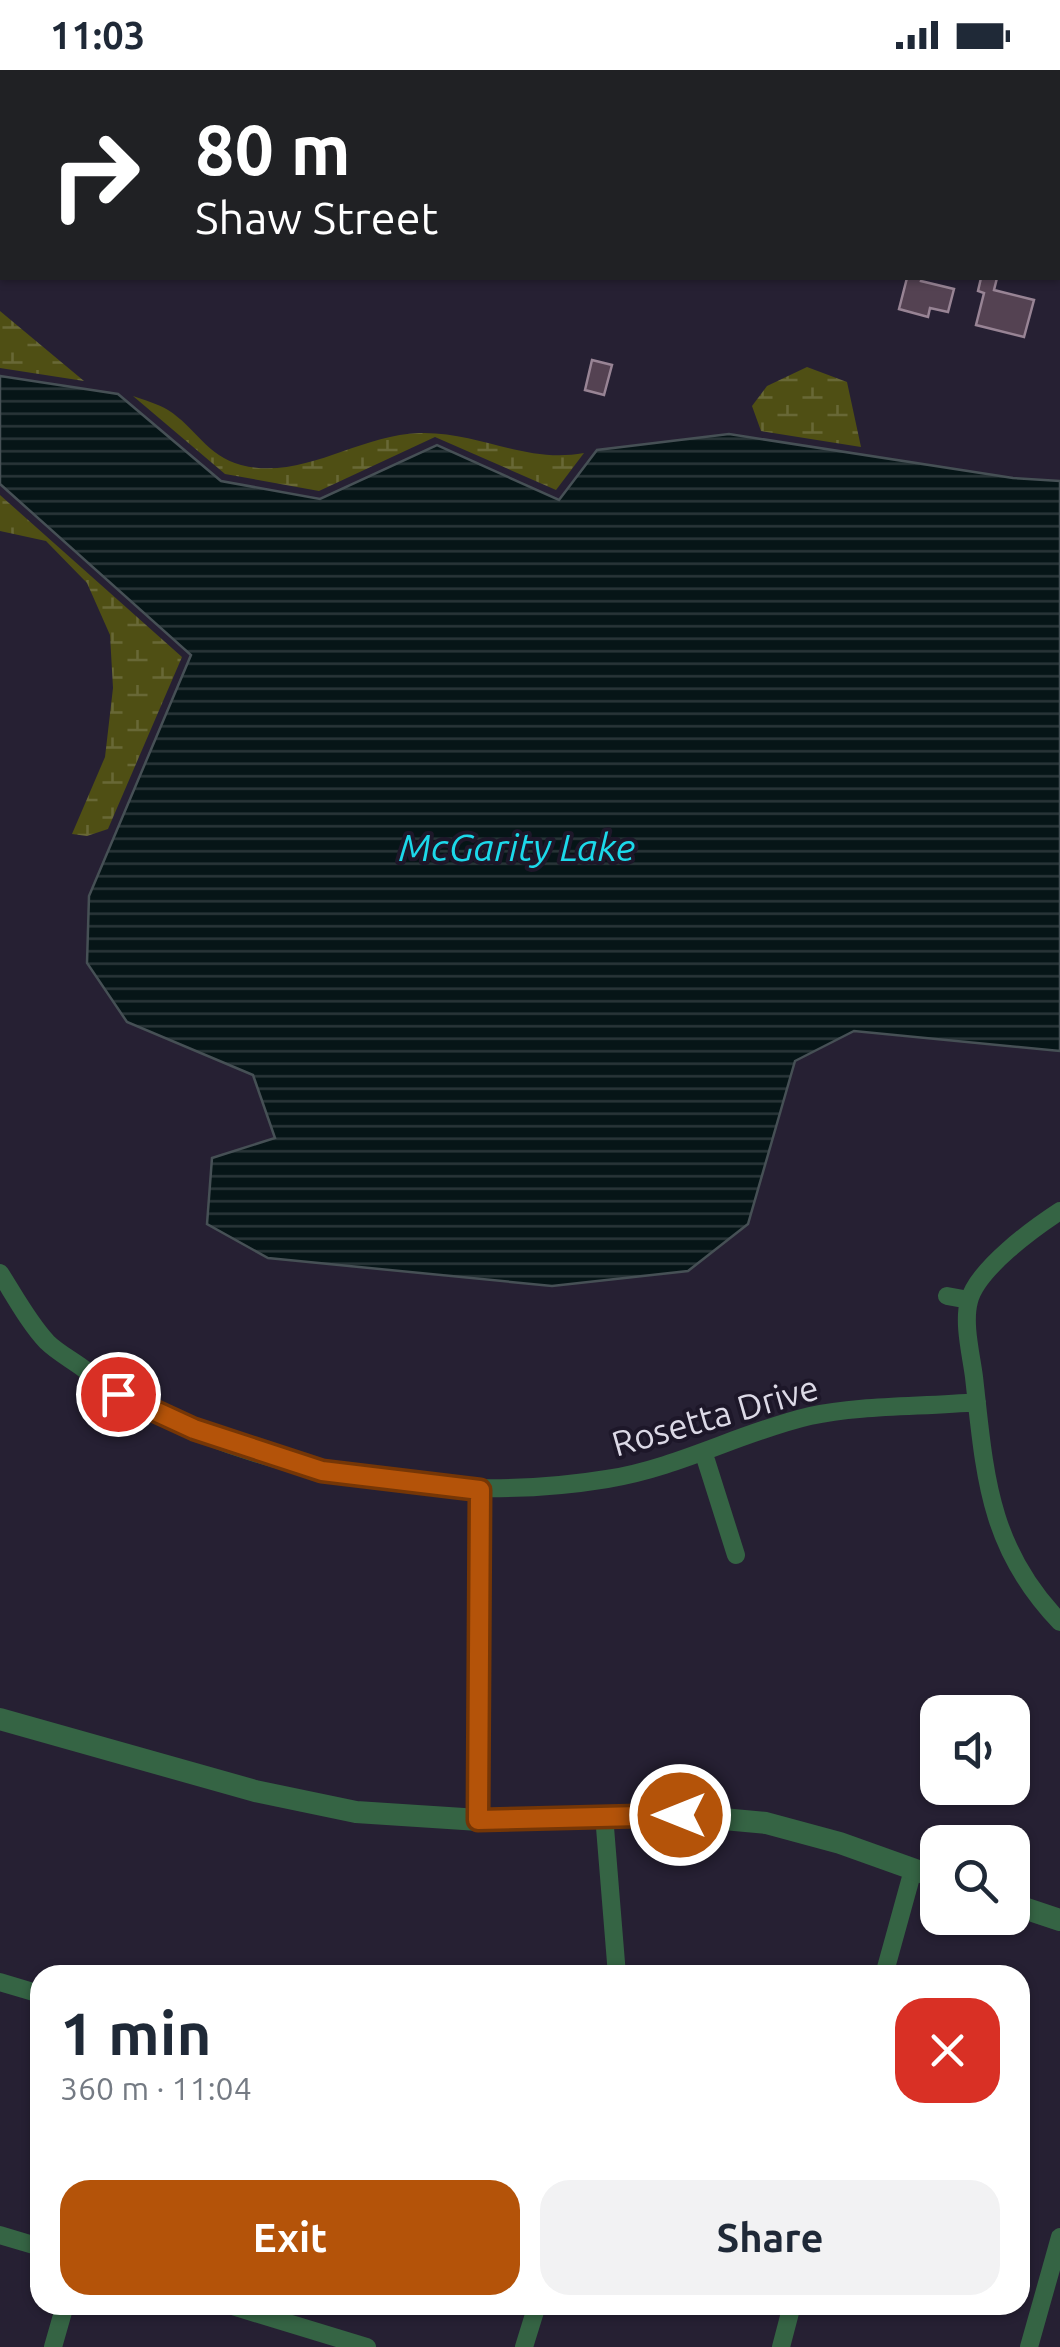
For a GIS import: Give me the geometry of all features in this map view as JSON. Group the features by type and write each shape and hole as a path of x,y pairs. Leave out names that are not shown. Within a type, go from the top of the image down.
{"street":[{"path":"1060,1211 986,1273 968,1300 976,1402 991,1509 1026,1586 1060,1622"},
{"name":"Rosetta Drive","path":"0,1273 47,1342 118,1394 194,1429 322,1471 480,1490 608,1479 704,1454 813,1415 976,1402"},
{"path":"947,1296 968,1300"},
{"path":"704,1454 736,1555"},
{"path":"478,1820 480,1490"},
{"path":"0,1719 255,1792 356,1812 478,1820 680,1815 766,1823 840,1842 920,1872"},
{"path":"604,1814 616,1965"},
{"path":"887,1965 913,1870"},
{"path":"1030,1910 1060,1920"},
{"path":"0,1982 30,1991"},
{"path":"0,2234 30,2243"},
{"path":"1029,2347 1060,2237"},
{"path":"53,2347 62,2315"},
{"path":"252,2315 308,2339 367,2347"},
{"path":"524,2347 534,2315"},
{"path":"781,2347 789,2315"}],"green space":[{"path":"0,311 84,381 0,368"},
{"path":"807,367 847,382 861,447 761,431 752,406 767,386"},
{"path":"133,396 168,410 229,461 264,468 286,467 374,441 419,433 461,437 542,454 584,453 556,490 435,437 319,491 225,474"},
{"path":"0,495 182,657 108,829 87,836 72,834 105,757 113,688 110,635 87,583 46,541 0,531"}],"water":[{"name":"McGarity Lake","path":"0,376 118,394 221,481 320,499 437,445 559,500 597,450 729,434 1013,478 1060,481 1060,1051 854,1031 795,1061 748,1224 688,1271 552,1286 268,1258 207,1224 212,1158 275,1138 253,1075 127,1022 87,963 89,896 191,655 0,484"}],"building":[{"path":"906,280 954,289 948,312 930,308 928,317 899,309"},
{"path":"981,280 996,280 994,290 1034,300 1024,337 976,325 984,293 978,291"},
{"path":"592,360 612,365 604,395 585,390"}],"route":[{"path":"118,1394 194,1429 322,1471 480,1490 478,1820 680,1815"}]}
